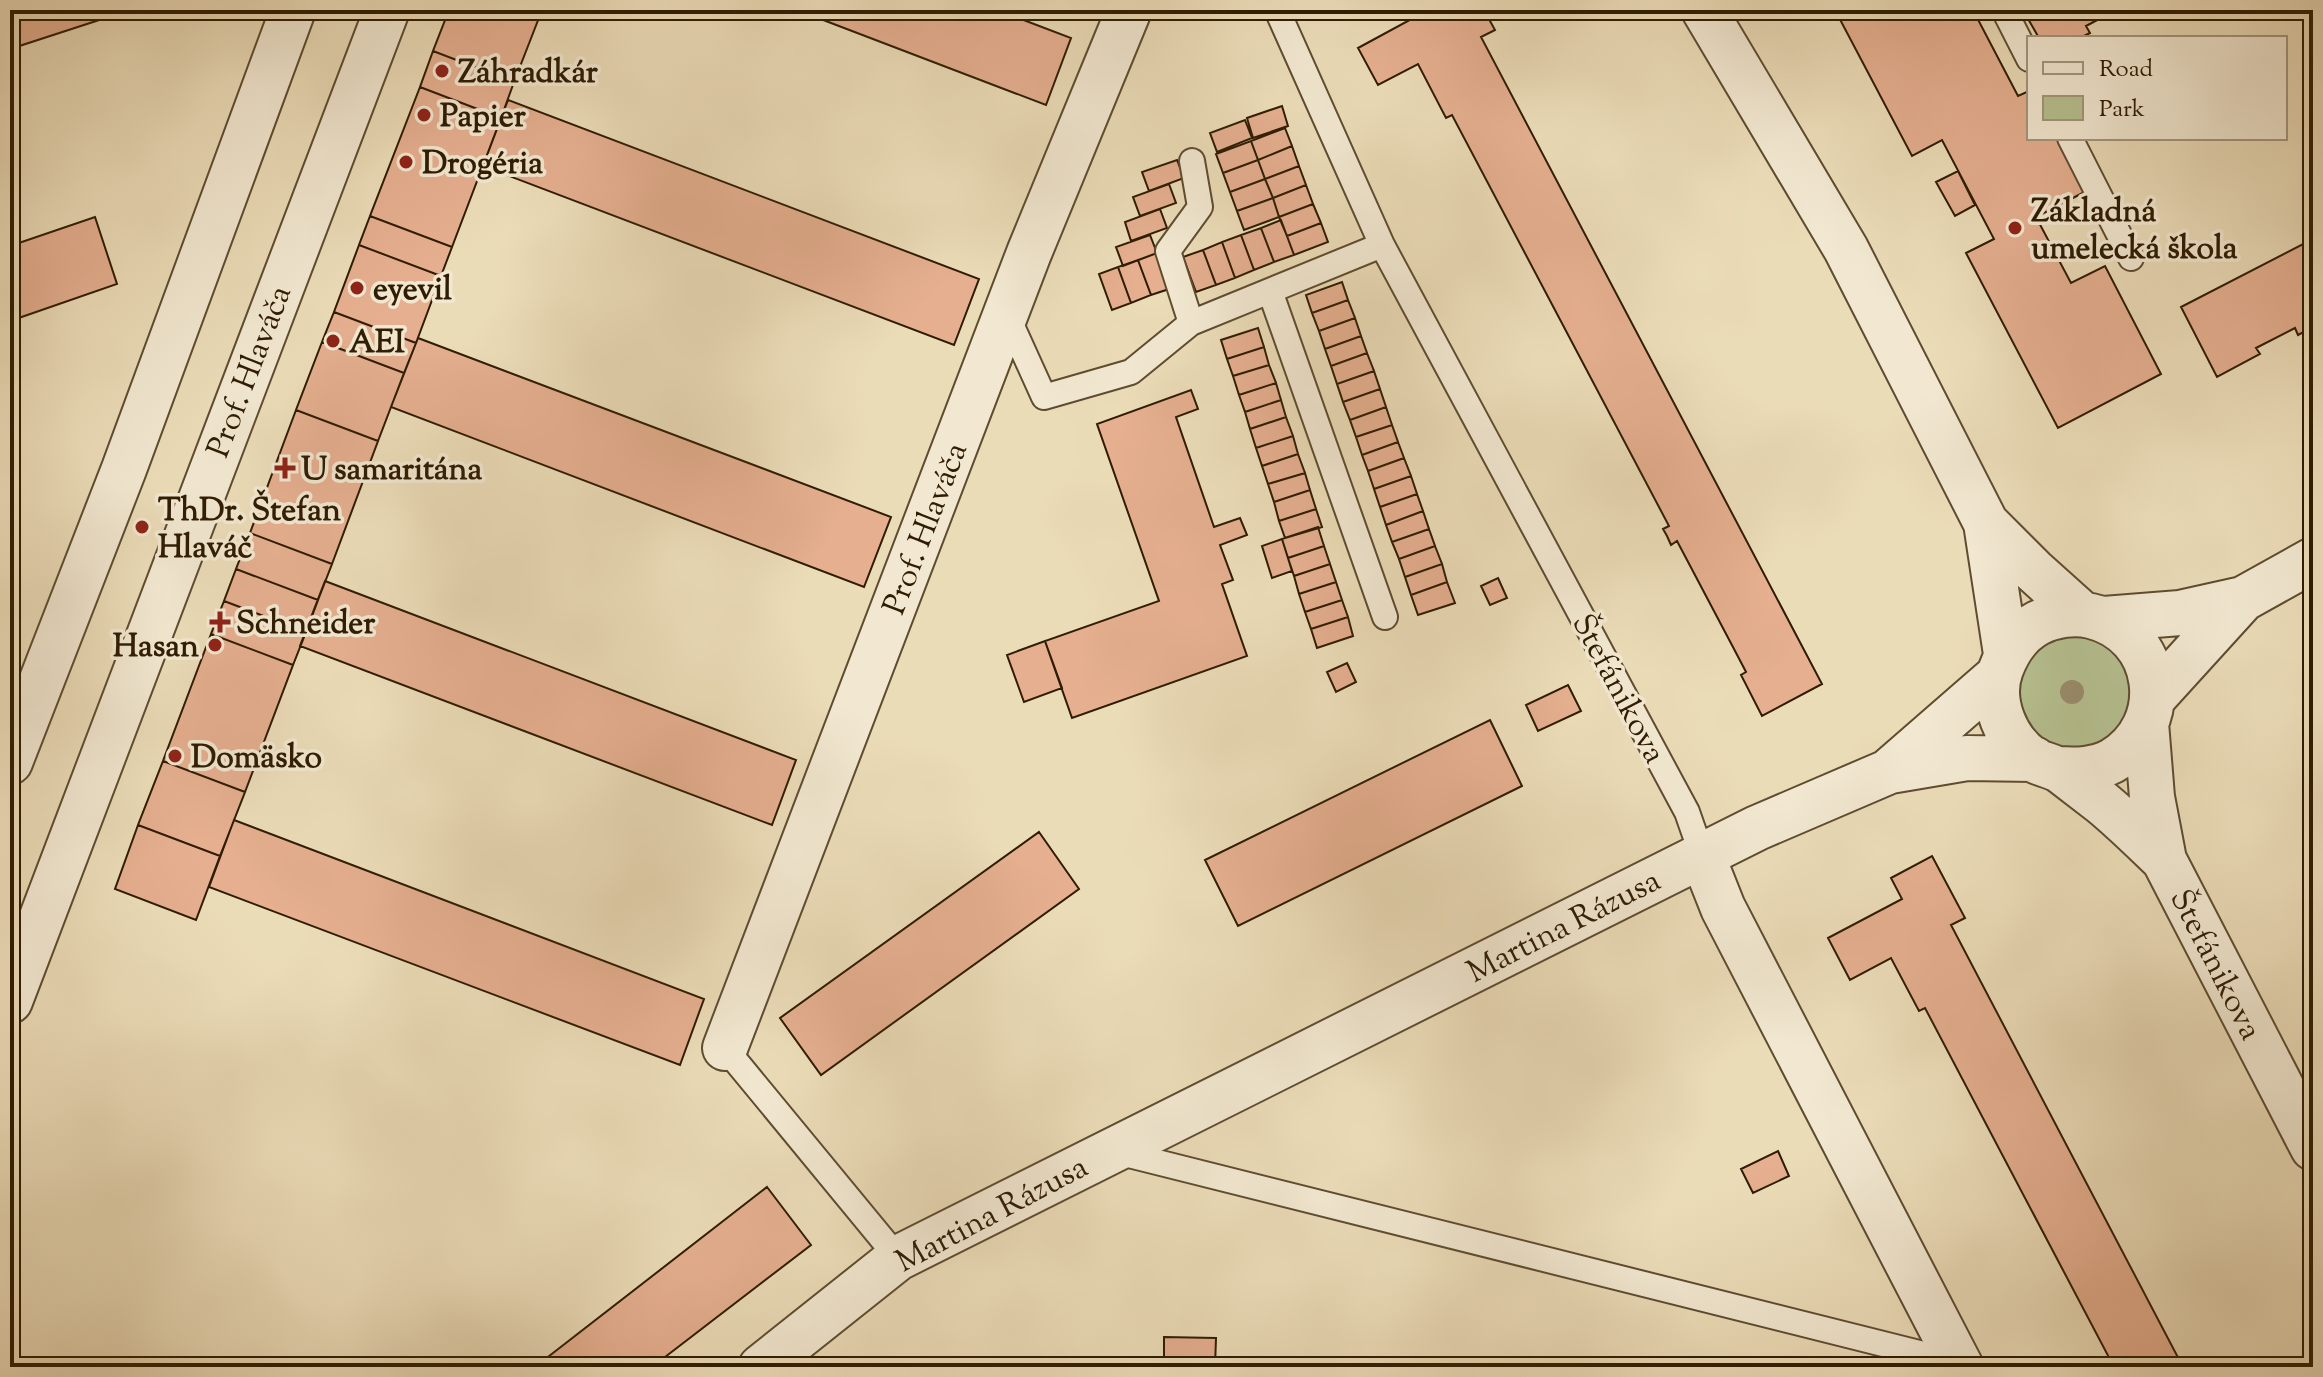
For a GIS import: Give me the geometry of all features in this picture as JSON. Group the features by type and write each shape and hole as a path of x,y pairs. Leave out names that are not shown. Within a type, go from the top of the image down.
{"street":[{"path":"10,762 129,454 293,10"},
{"name":"Prof. Hlaváča","path":"10,1001 387,10"},
{"path":"1704,10 1846,249 1986,523 2033,570 2093,617 2125,632 2141,651 2151,673 2150,710"},
{"name":"Prof. Hlaváča","path":"725,1048 1120,13"},
{"path":"1986,523 2002,664 1996,696 2001,717 2014,738 2114,813 2164,860"},
{"path":"1890,771 2002,664 2020,636 2038,623 2059,615 2093,617 2180,613 2243,599 2313,560"},
{"path":"2046,764 2085,770 2111,762 2133,745 2150,710 2243,599"},
{"name":"Štefánikova","path":"2150,710 2152,797 2164,860 2313,1148"},
{"name":"Martina Rázusa","path":"761,1367 898,1258 1757,828 1890,771 1967,758 2046,764"},
{"name":"Štefánikova","path":"1702,855 1723,908 1960,1365"}],"lane":[{"name":"Štefánikova","path":"1277,10 1382,245 1687,812 1702,855"},
{"path":"2004,10 2027,55"},
{"path":"2071,140 2131,258"},
{"path":"1191,323 1168,251 1200,207 1192,161"},
{"path":"1006,313 1044,397 1131,372 1191,323 1382,245"},
{"path":"1270,291 1385,617"},
{"path":"725,1048 898,1258"},
{"name":"Martina Rázusa","path":"1110,1151 1960,1365"}],"green space":[{"path":"2080,632 2115,647 2134,681 2127,720 2099,746 2060,749 2042,741 2019,711 2018,672 2042,641"}],"building":[{"path":"10,10 130,10 10,49"},
{"path":"449,10 542,10 514,82 433,51"},
{"path":"797,10 997,10 1071,38 1046,105"},
{"path":"1428,10 1484,10 1495,30 1481,37 1822,684 1762,716 1741,675 1746,672 1677,541 1671,545 1663,529 1669,526 1452,115 1446,118 1418,64 1378,85 1358,48"},
{"name":"Základná umelecká škola","path":"1835,10 1973,10 2018,96 2027,92 2027,140 2080,140 2102,183 2036,217 2071,283 2105,266 2161,374 2058,428 1966,253 1994,239 1942,140 1912,156"},
{"path":"2023,10 2116,10 2086,26 2090,33 2084,36 2038,36"},
{"path":"433,51 514,82 501,118 420,87"},
{"path":"420,87 501,118 452,247 370,216"},
{"path":"508,100 979,279 954,345 483,166"},
{"path":"1282,106 1288,126 1253,138 1247,118"},
{"path":"1245,120 1252,138 1217,152 1210,133"},
{"path":"1285,128 1292,146 1258,160 1251,141"},
{"path":"1251,141 1258,160 1223,173 1216,154"},
{"path":"1292,146 1299,166 1265,179 1258,160"},
{"path":"1177,160 1184,178 1149,191 1142,172"},
{"path":"1258,160 1265,179 1230,192 1223,173"},
{"path":"1299,166 1306,185 1273,198 1265,179"},
{"path":"1958,171 1975,205 1955,216 1936,182"},
{"path":"1265,179 1273,198 1237,211 1230,192"},
{"path":"1169,184 1176,203 1140,216 1133,197"},
{"path":"1306,185 1313,204 1279,217 1273,198"},
{"path":"1273,198 1279,217 1244,230 1237,211"},
{"path":"1313,204 1321,223 1287,236 1279,217"},
{"path":"1160,209 1167,228 1131,241 1125,222"},
{"path":"370,216 452,247 441,276 359,245"},
{"path":"95,217 117,284 10,321 10,246"},
{"path":"1281,220 1294,255 1274,262 1261,228"},
{"path":"1321,223 1328,242 1294,255 1287,236"},
{"path":"1261,228 1274,262 1254,270 1241,235"},
{"path":"1150,235 1157,253 1123,266 1116,247"},
{"path":"1241,235 1254,270 1235,278 1222,242"},
{"path":"2313,239 2313,327 2298,335 2295,328 2256,348 2260,354 2217,377 2181,307"},
{"path":"1222,242 1235,278 1216,285 1203,250"},
{"path":"359,245 441,276 416,343 334,312"},
{"path":"1203,250 1216,285 1196,292 1183,257"},
{"path":"1157,253 1169,289 1151,295 1138,260"},
{"path":"1138,260 1151,295 1131,303 1118,267"},
{"path":"1118,267 1131,303 1112,310 1099,274"},
{"path":"1342,282 1348,300 1312,313 1306,295"},
{"path":"1348,300 1355,318 1319,331 1312,313"},
{"path":"334,312 416,343 404,373 322,342"},
{"path":"1355,318 1361,336 1325,349 1319,331"},
{"path":"1258,328 1264,347 1227,359 1221,340"},
{"path":"1361,336 1367,353 1331,366 1325,349"},
{"path":"418,338 891,517 864,587 391,407"},
{"path":"322,342 404,373 378,441 296,410"},
{"path":"1264,347 1269,365 1233,376 1227,359"},
{"path":"1367,353 1374,371 1337,384 1331,366"},
{"path":"1269,365 1276,383 1239,395 1233,376"},
{"path":"1374,371 1380,389 1343,402 1337,384"},
{"path":"1276,383 1281,400 1245,412 1239,395"},
{"path":"1380,389 1386,407 1350,420 1343,402"},
{"path":"1191,390 1198,409 1176,417 1214,527 1240,518 1247,535 1220,545 1233,580 1222,584 1247,656 1072,718 1045,641 1159,601 1097,424"},
{"path":"1281,400 1286,417 1250,429 1245,412"},
{"path":"1386,407 1392,425 1356,437 1350,420"},
{"path":"296,410 378,441 332,564 250,533"},
{"path":"1286,417 1293,436 1256,448 1250,429"},
{"path":"1392,425 1398,442 1362,455 1356,437"},
{"path":"1293,436 1298,454 1262,466 1256,448"},
{"path":"1398,442 1404,458 1368,471 1362,455"},
{"path":"1298,454 1305,473 1268,484 1262,466"},
{"path":"1404,458 1411,476 1374,489 1368,471"},
{"path":"1305,473 1310,490 1274,502 1268,484"},
{"path":"1411,476 1417,494 1380,507 1374,489"},
{"path":"1310,490 1316,509 1279,521 1274,502"},
{"path":"1417,494 1423,511 1386,525 1380,507"},
{"path":"1316,509 1322,527 1285,538 1279,521"},
{"path":"1423,511 1429,529 1392,542 1386,525"},
{"path":"1318,527 1324,546 1288,558 1282,539"},
{"path":"1429,529 1435,546 1399,559 1392,542"},
{"path":"250,533 332,564 318,600 236,569"},
{"path":"1282,539 1292,571 1272,578 1262,546"},
{"path":"1324,546 1330,564 1294,576 1288,558"},
{"path":"1435,546 1442,564 1405,577 1399,559"},
{"path":"1330,564 1336,582 1299,594 1294,576"},
{"path":"1442,564 1447,582 1411,595 1405,577"},
{"path":"236,569 318,600 306,632 224,601"},
{"path":"1498,578 1507,598 1490,605 1481,586"},
{"path":"325,581 796,760 772,825 300,646"},
{"path":"1336,582 1342,600 1305,612 1299,594"},
{"path":"1447,582 1455,603 1418,615 1411,595"},
{"path":"1342,600 1348,617 1311,629 1305,612"},
{"path":"224,601 306,632 293,665 211,634"},
{"path":"1348,617 1353,636 1317,648 1311,629"},
{"path":"211,634 293,665 245,792 163,761"},
{"path":"1045,641 1062,688 1024,702 1007,655"},
{"path":"1347,663 1356,682 1336,692 1327,672"},
{"path":"1568,685 1581,711 1538,731 1526,705"},
{"path":"1490,720 1522,786 1238,926 1205,860"},
{"path":"163,761 245,792 220,856 138,825"},
{"path":"234,820 704,999 680,1065 209,887"},
{"path":"138,825 220,856 196,920 115,889"},
{"path":"1039,832 1079,889 821,1075 780,1018"},
{"path":"1932,856 1965,918 1951,925 2183,1367 2114,1367 1925,1008 1919,1011 1891,958 1850,980 1828,938 1902,899 1891,878"},
{"path":"1778,1151 1789,1176 1753,1193 1741,1169"},
{"path":"767,1187 811,1245 652,1367 535,1367"},
{"path":"1164,1337 1216,1338 1215,1367 1050,1367 1050,1358 1164,1360"}],"place":[{"name":"Záhradkár","path":"442,71"},
{"name":"Papier","path":"424,115"},
{"name":"Drogéria","path":"406,162"},
{"name":"Základná umelecká škola","path":"2015,228"},
{"name":"eyevil","path":"357,288"},
{"name":"AEI","path":"333,341"},
{"name":"U samaritána","path":"285,468"},
{"name":"ThDr. Štefan Hlaváč","path":"142,527"},
{"name":"Schneider","path":"220,622"},
{"name":"Hasan","path":"215,645"},
{"name":"Domäsko","path":"175,756"}]}
